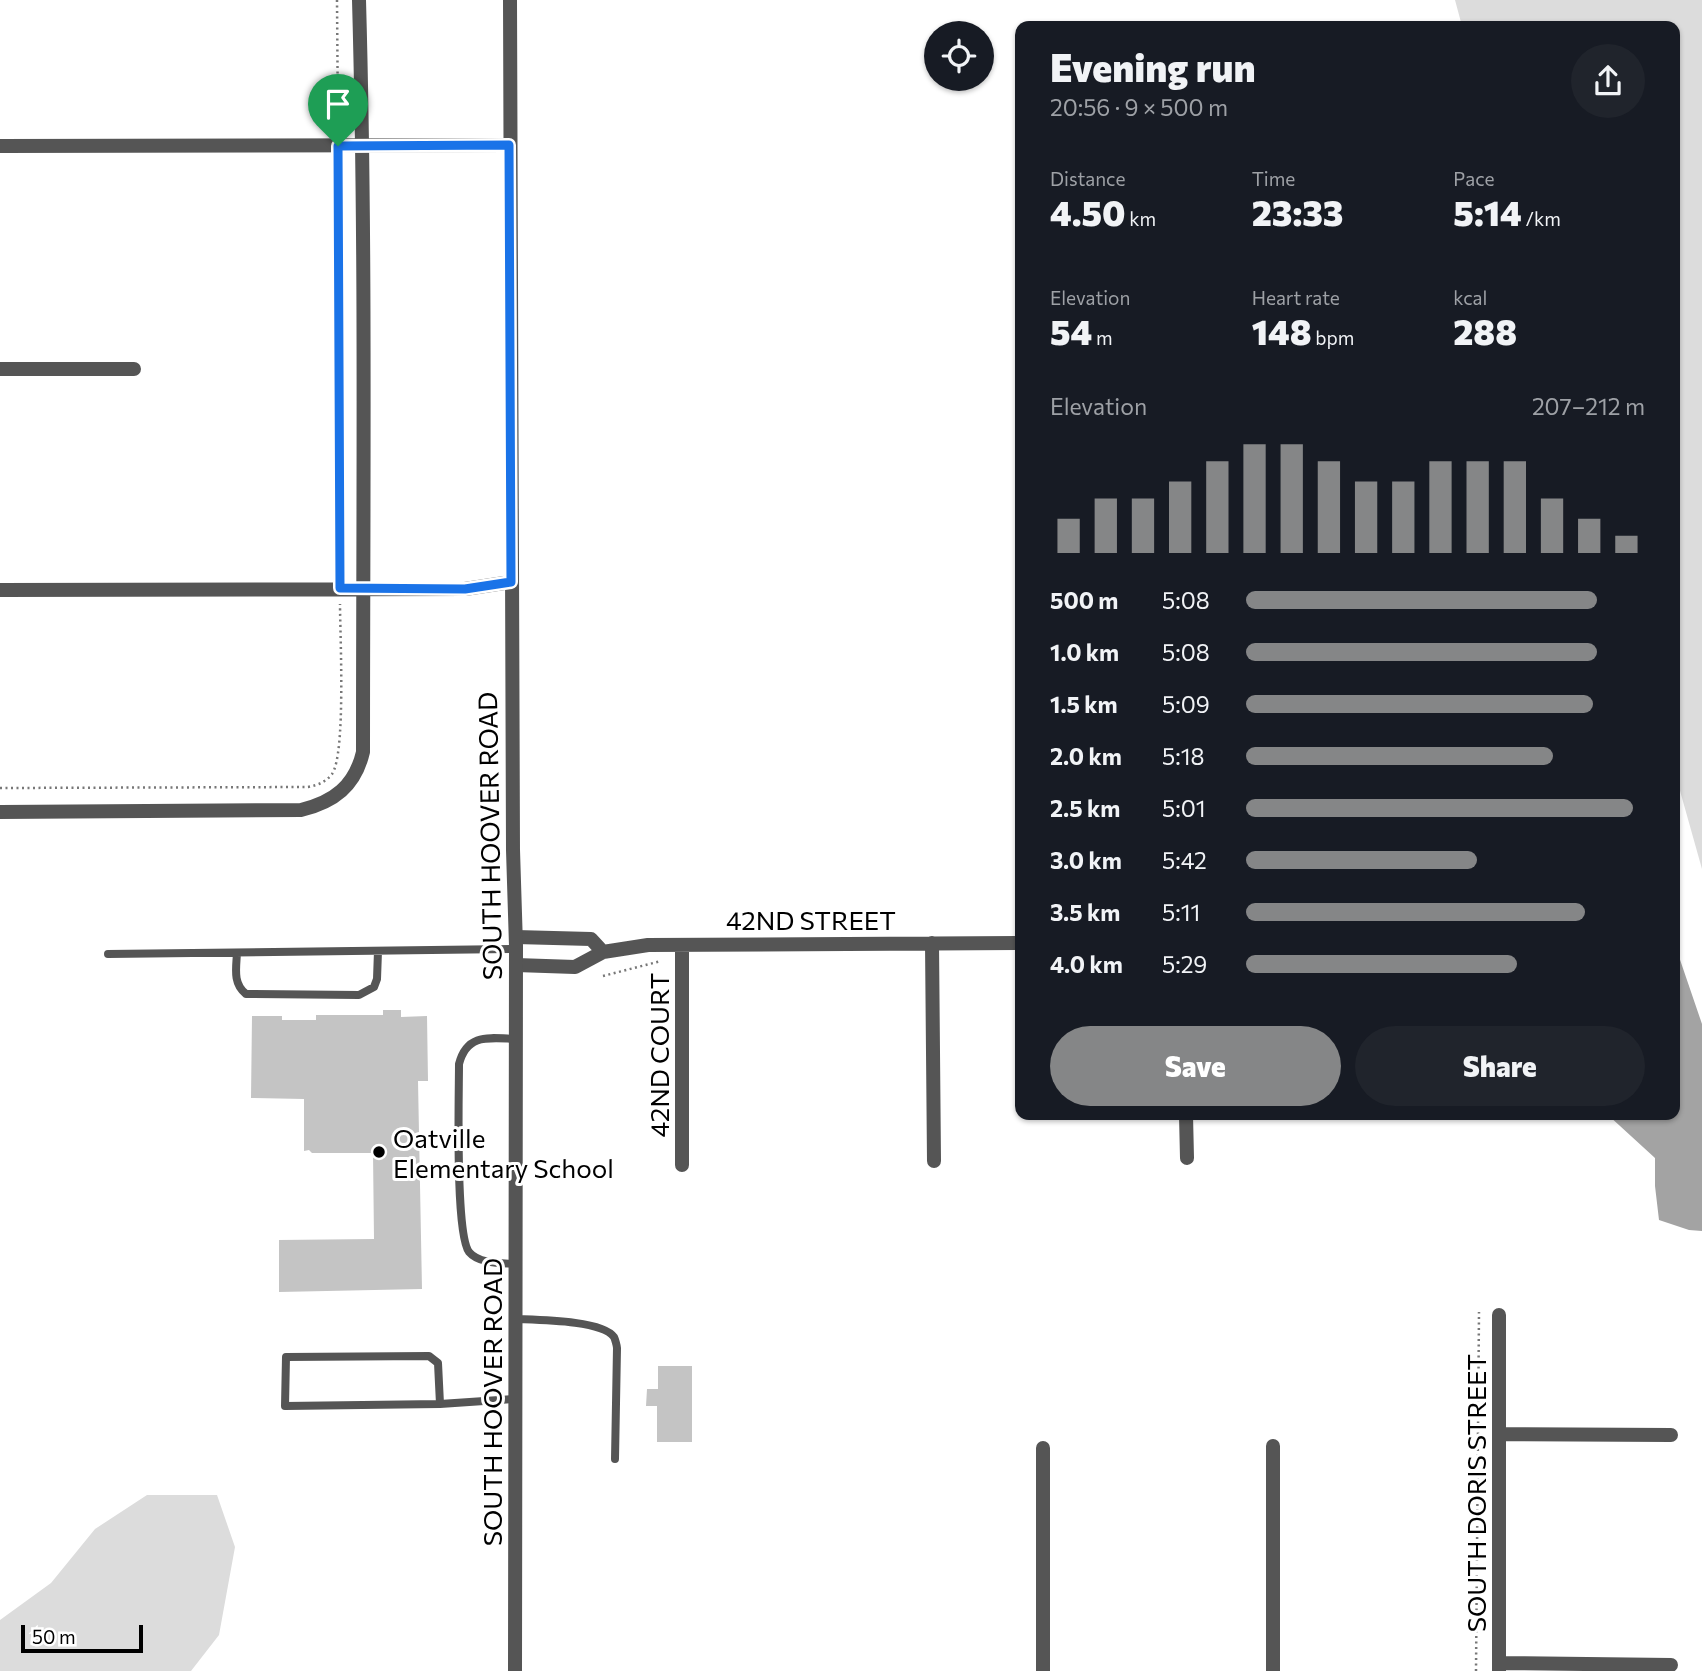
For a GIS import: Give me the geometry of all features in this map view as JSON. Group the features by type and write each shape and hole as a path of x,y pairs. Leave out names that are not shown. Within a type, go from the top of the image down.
{"street":[{"path":"0,812 301,810 328,801 351,783 360,767 363,752 364,589 363,146 359,0"},
{"name":"SOUTH HOOVER ROAD","path":"510,0 511,582 516,943 515,1671"},
{"path":"0,146 509,145"},
{"path":"0,369 134,369"},
{"path":"0,590 465,589 511,582"},
{"path":"516,943 591,939 603,952"},
{"path":"932,943 934,1161"},
{"name":"42ND STREET","path":"516,965 575,967 603,952 648,945 1015,943"},
{"name":"42ND COURT","path":"682,945 682,1165"},
{"path":"1186,1120 1187,1158"},
{"name":"SOUTH DORIS STREET","path":"1499,1315 1499,1667"},
{"path":"1499,1434 1671,1434"},
{"path":"1273,1446 1273,1671"},
{"path":"1043,1448 1043,1671"},
{"path":"1499,1667 1671,1665"}],"lane":[{"path":"108,954 378,951 516,943"},
{"path":"237,953 236,981 246,995 359,995 374,987 378,951"},
{"path":"515,1264 492,1262 474,1256 463,1240 458,1064 467,1045 474,1041 516,1039"},
{"path":"515,1319 577,1324 603,1329 615,1338 615,1459"},
{"path":"440,1404 438,1363 429,1356 286,1357 285,1406 440,1404 515,1399"}],"path":[{"path":"0,788 308,787 321,783 333,773 338,758 340,734 337,0"},
{"path":"603,976 658,961 682,961"},
{"path":"1476,1671 1479,1312"}],"shaded area":[{"path":"1455,0 1702,0 1702,869 1680,791 1680,21 1461,21"},
{"path":"1680,960 1702,1024 1702,1231 1689,1230 1659,1220 1655,1158 1613,1120 1680,1120"},
{"path":"147,1495 217,1495 235,1547 219,1635 191,1671 0,1671 0,1620 51,1583 95,1529"}],"building":[{"name":"Oatville Elementary School","path":"383,1010 401,1010 401,1017 427,1016 428,1081 418,1081 422,1289 279,1292 279,1240 374,1239 373,1153 304,1151 304,1099 251,1098 252,1016 282,1016 282,1020 316,1020 316,1015 383,1015"},
{"path":"658,1366 692,1366 692,1442 657,1442 657,1406 646,1406 647,1389 658,1389"}],"place":[{"name":"Oatville Elementary School","path":"379,1152"}],"route":[{"path":"509,145 511,582 465,589 340,588 338,146 509,145"}]}
